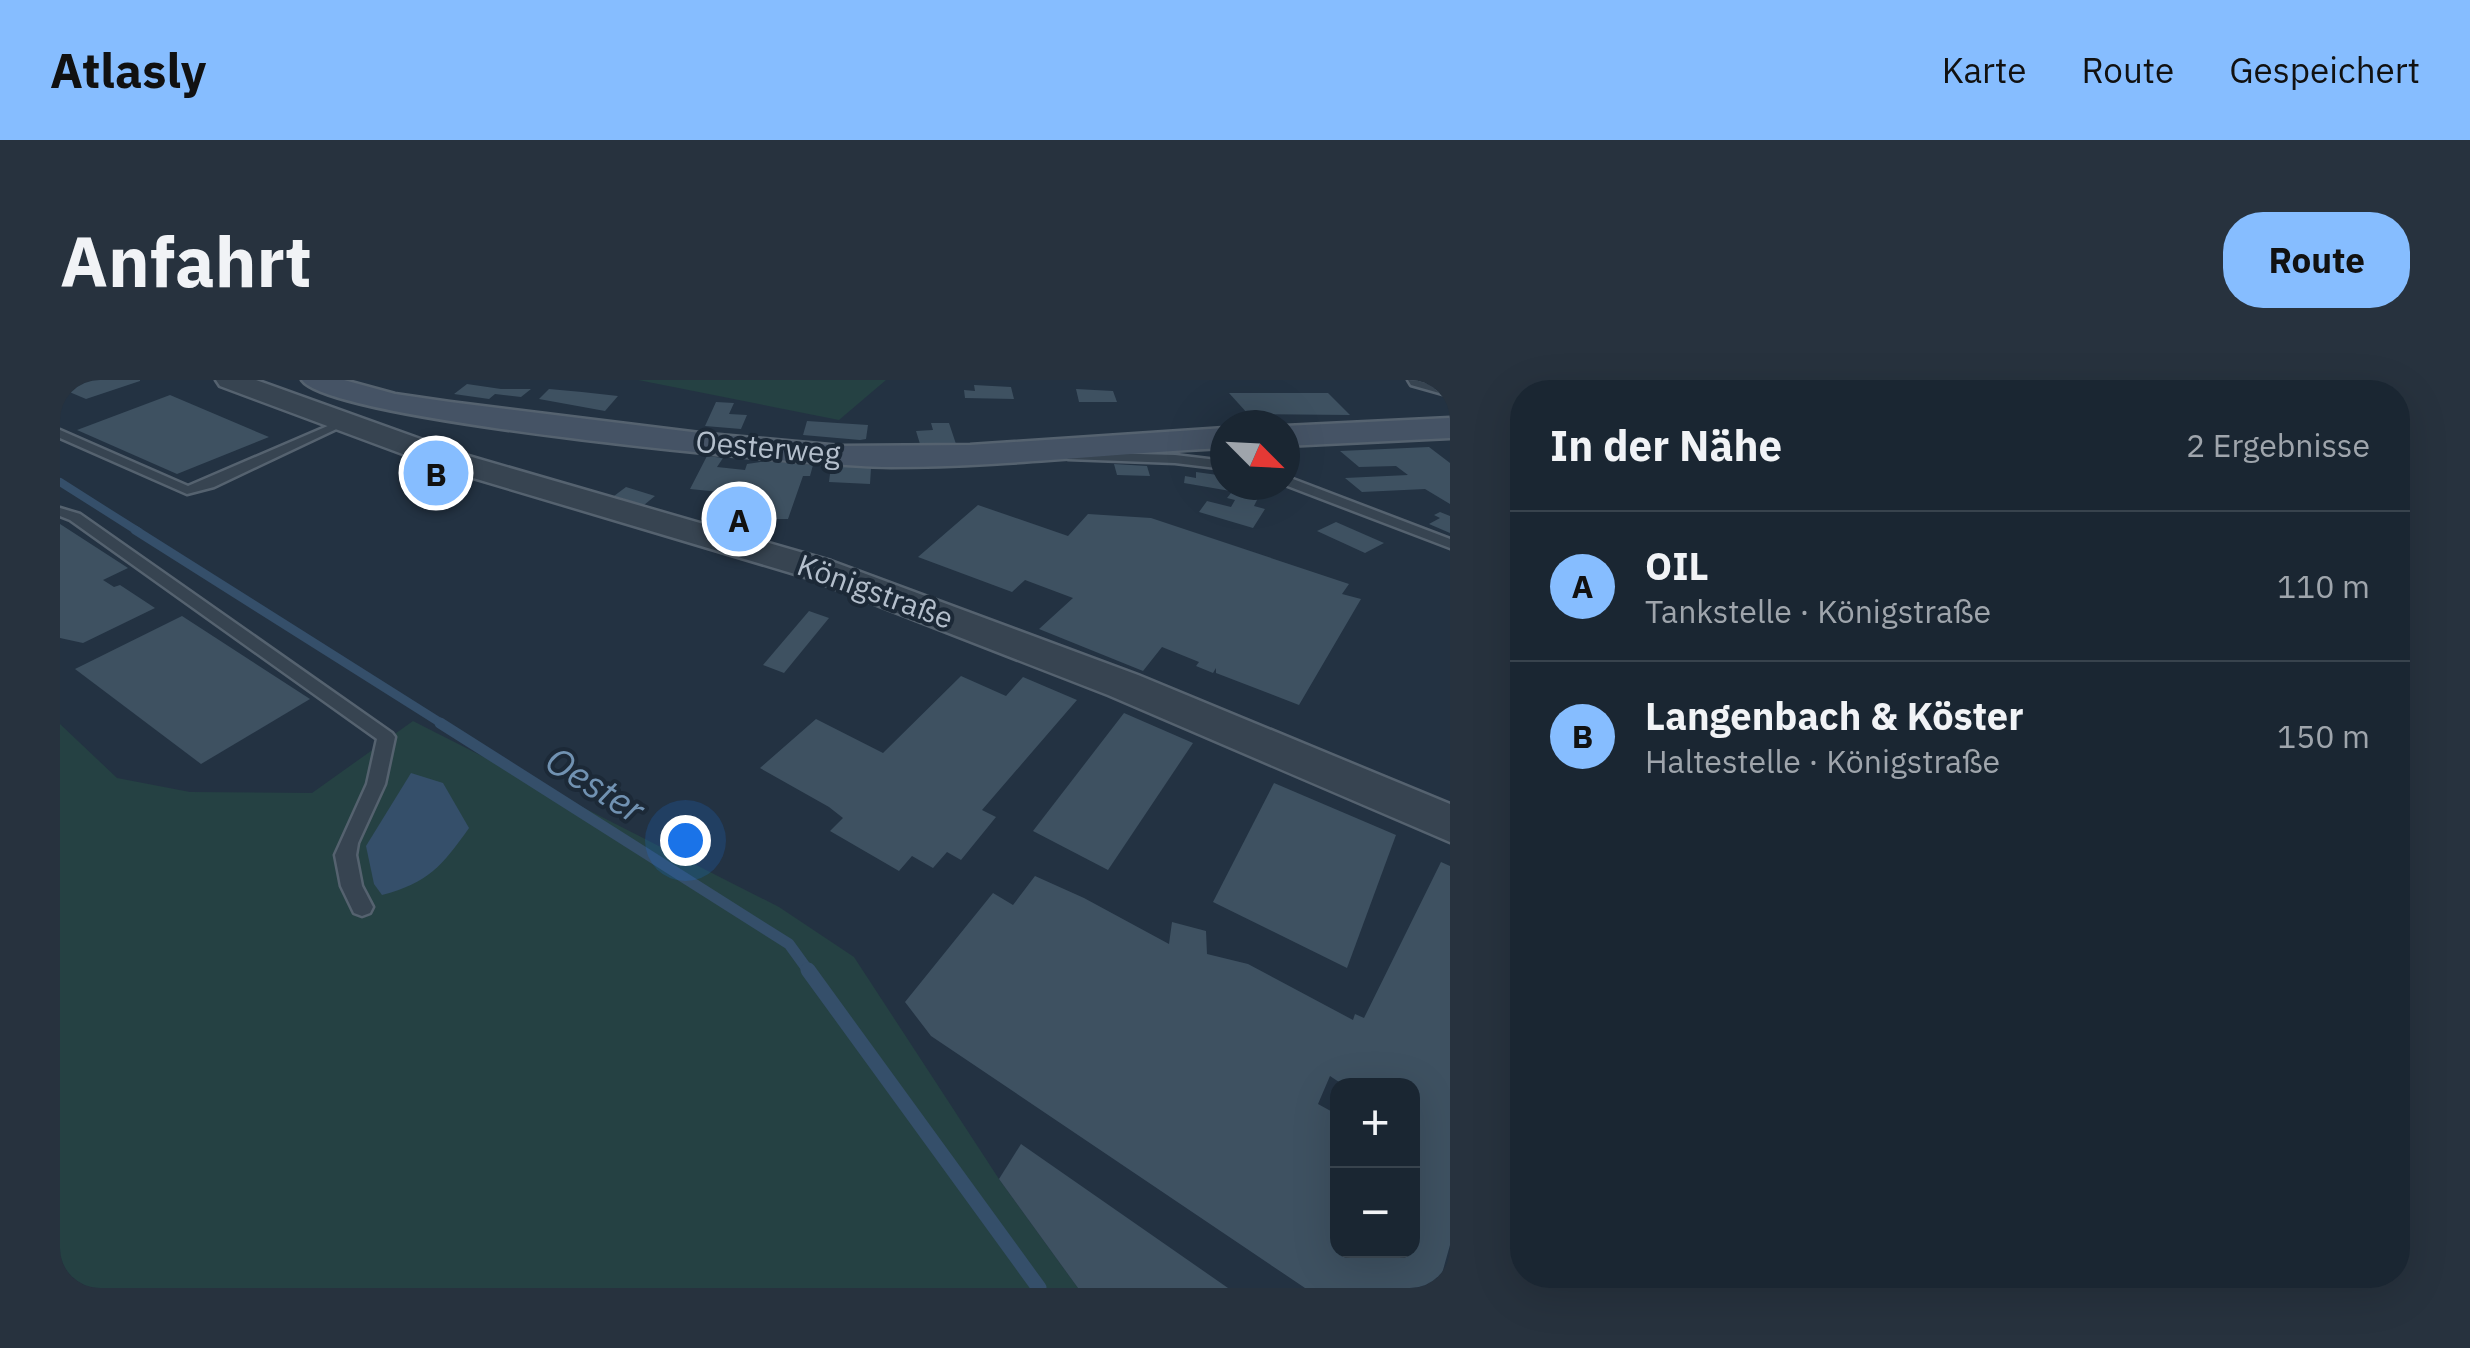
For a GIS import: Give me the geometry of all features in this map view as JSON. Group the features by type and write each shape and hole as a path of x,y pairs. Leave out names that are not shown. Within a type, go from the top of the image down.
{"main road":[{"name":"Oesterweg","path":"317,380 405,404 727,444 880,457 1056,452 1210,439"},
{"path":"1300,435 1450,428"}],"street":[{"name":"Königstraße","path":"230,380 341,424 454,462 818,570 1123,685 1450,824"},
{"path":"1419,380 1450,387"},
{"path":"1442,380 1450,387"}],"lane":[{"path":"60,434 187,490 209,484 341,424"},
{"path":"1056,452 1210,464"},
{"path":"1300,486 1450,544"},
{"path":"60,512 75,517 386,737 376,784 347,837 344,875 362,907"}],"green space":[{"path":"638,380 886,380 839,420"},
{"path":"413,721 779,907 854,957 999,1179 1078,1288 60,1288 60,724 117,778 190,792 312,793"}],"water":[{"path":"411,773 443,783 469,828 423,879 382,895 374,884 366,846"}],"building":[{"path":"60,380 140,381 86,399 60,388"},
{"path":"467,384 531,389 521,397 495,394 489,399 454,394"},
{"path":"974,385 1011,387 1014,399 965,398 964,390 975,391"},
{"path":"549,389 618,396 605,411 539,399"},
{"path":"1076,389 1113,391 1117,402 1079,402"},
{"path":"1229,393 1328,393 1350,415 1300,415 1300,410 1244,410"},
{"path":"170,395 269,437 177,474 77,430"},
{"path":"716,402 734,403 729,414 747,415 741,429 705,426"},
{"path":"807,421 868,425 866,439 803,435"},
{"path":"931,423 949,423 956,444 920,444 916,431 933,430"},
{"path":"1429,447 1450,463 1450,504 1425,489 1362,492 1345,478 1408,475 1396,466 1359,467 1340,451"},
{"path":"707,456 723,458 717,467 745,470 747,464 767,461 813,465 810,476 803,476 788,519 765,519 746,536 705,523 732,501 745,505 749,495 690,489"},
{"path":"1114,464 1147,466 1150,476 1117,475"},
{"path":"831,466 871,468 870,484 829,482"},
{"path":"1196,472 1210,474 1210,488 1184,483 1185,476 1196,478"},
{"path":"626,487 655,496 644,505 614,496"},
{"path":"1235,500 1257,500 1254,506 1265,509 1253,528 1199,512 1207,501 1231,507"},
{"path":"978,505 1068,536 1088,514 1151,518 1349,584 1342,594 1361,599 1299,705 1216,673 1216,668 1213,673 1196,666 1199,662 1162,647 1143,671 1039,629 1073,598 1025,580 1012,592 918,557"},
{"path":"1440,512 1450,516 1450,533 1429,524 1440,518 1434,515"},
{"path":"1336,522 1384,543 1365,553 1317,531"},
{"path":"60,524 128,568 103,580 114,587 120,585 155,608 83,643 60,638"},
{"path":"809,611 829,618 784,673 763,665"},
{"path":"182,616 310,699 201,764 75,669"},
{"path":"961,676 1006,696 1023,677 1077,700 982,810 996,817 961,860 947,852 933,868 912,856 899,871 830,831 843,818 829,807 760,768 816,719 883,753"},
{"path":"1124,713 1193,743 1108,870 1033,831"},
{"path":"1274,783 1396,835 1347,968 1213,902"},
{"path":"1441,862 1450,866 1450,1245 1438,1288 1305,1288 931,1036 905,1002 993,893 1013,905 1035,876 1169,944 1172,922 1206,931 1207,954 1248,964 1353,1020 1355,1014 1364,1018"},
{"path":"1021,1144 1228,1288 1078,1288 999,1179"}],"waterway":[{"name":"Oester","path":"60,482 139,532"},
{"name":"Oester","path":"135,530 444,725"},
{"name":"Oester","path":"440,723 789,944 810,973"},
{"name":"Oester","path":"808,970 1039,1288"}],"place":[{"name":"Langenbach & Köster","path":"436,473"},
{"name":"OIL","path":"739,519"}]}
